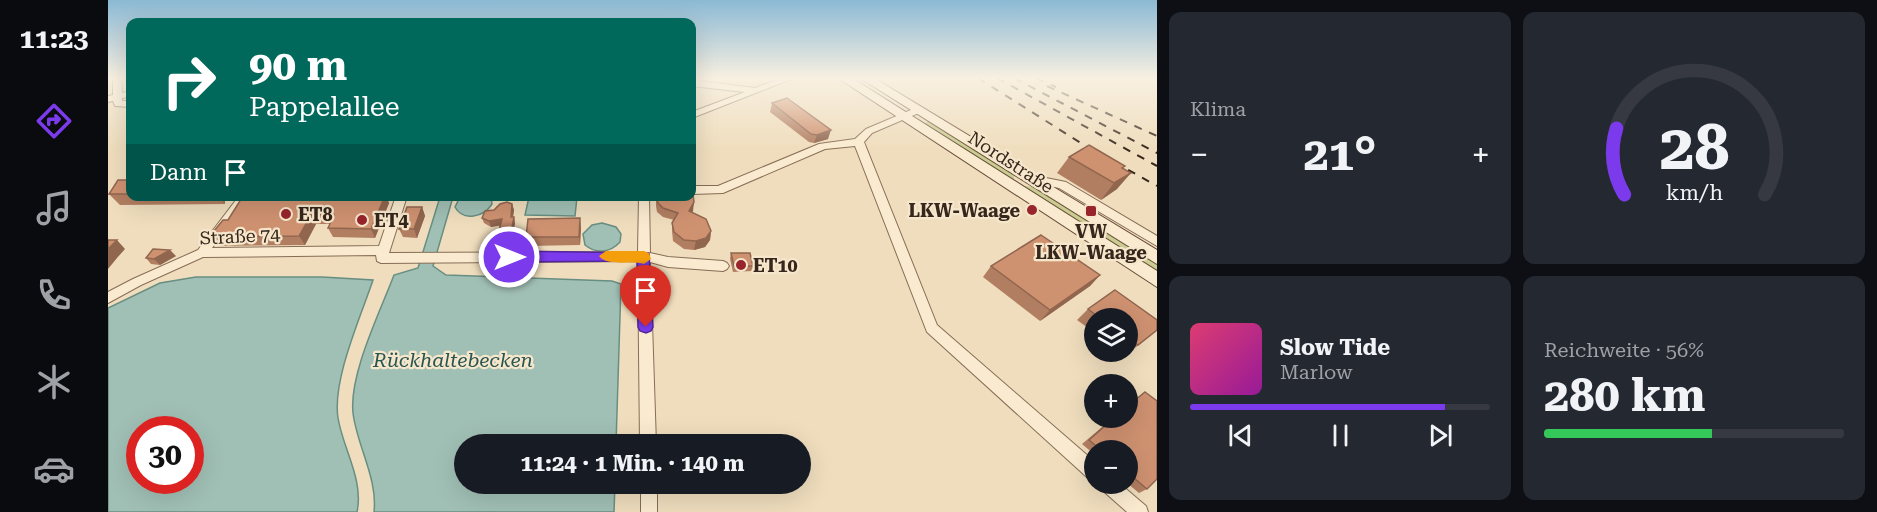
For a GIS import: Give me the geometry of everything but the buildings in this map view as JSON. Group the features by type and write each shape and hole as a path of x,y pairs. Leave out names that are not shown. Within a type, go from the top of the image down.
{"street":[{"path":"696,113 726,102"},
{"name":"Nordstraße","path":"881,102 1157,280"},
{"name":"Nordstraße","path":"905,102 1157,258"},
{"path":"926,102 971,130 1005,164"},
{"path":"918,110 869,131 860,138 860,142 932,327 1084,462"},
{"path":"696,190 719,190 823,146 860,142"},
{"path":"1026,178 1062,185 1157,242"},
{"path":"202,253 241,201"},
{"path":"400,201 381,258 644,256 668,262 723,266"},
{"path":"644,201 648,434"},
{"name":"Straße 74","path":"108,298 137,282 202,253 384,250"},
{"path":"649,494 649,512"},
{"path":"1120,494 1140,512"}],"green space":[{"path":"928,121 1014,174 1014,179 1010,179 922,125"},
{"path":"1025,186 1034,187 1157,264 1157,275 1024,189"}],"water":[{"name":"Rückhaltebecken","path":"439,201 452,201 433,266 446,275 612,281 621,284 616,434 454,434 454,494 615,494 614,512 374,512 373,487 355,425 353,397 367,343 394,275 418,268"},
{"path":"458,201 492,201 492,204 484,212 474,216 463,215 455,207"},
{"path":"528,201 577,201 575,216 525,215"},
{"path":"602,223 616,227 621,234 620,242 612,248 598,251 585,245 583,234 592,225"},
{"name":"Rückhaltebecken","path":"196,277 322,277 373,280 343,367 337,403 338,418 358,488 357,512 108,512 108,308 160,283"}],"railway":[{"path":"1016,102 1084,145 1157,186"},
{"path":"1040,102 1157,166"},
{"path":"1060,102 1157,153"},
{"path":"1082,102 1157,136"}],"slow traffic":[{"path":"606,256 644,256 644,259"}],"place":[{"name":"LKW-Waage","path":"1032,210"},
{"name":"VW LKW-Waage","path":"1091,211"},
{"name":"ET8","path":"286,214"},
{"name":"ET4","path":"362,220"},
{"name":"ET10","path":"741,265"}],"route":[{"path":"509,257 644,256 646,327"}]}
